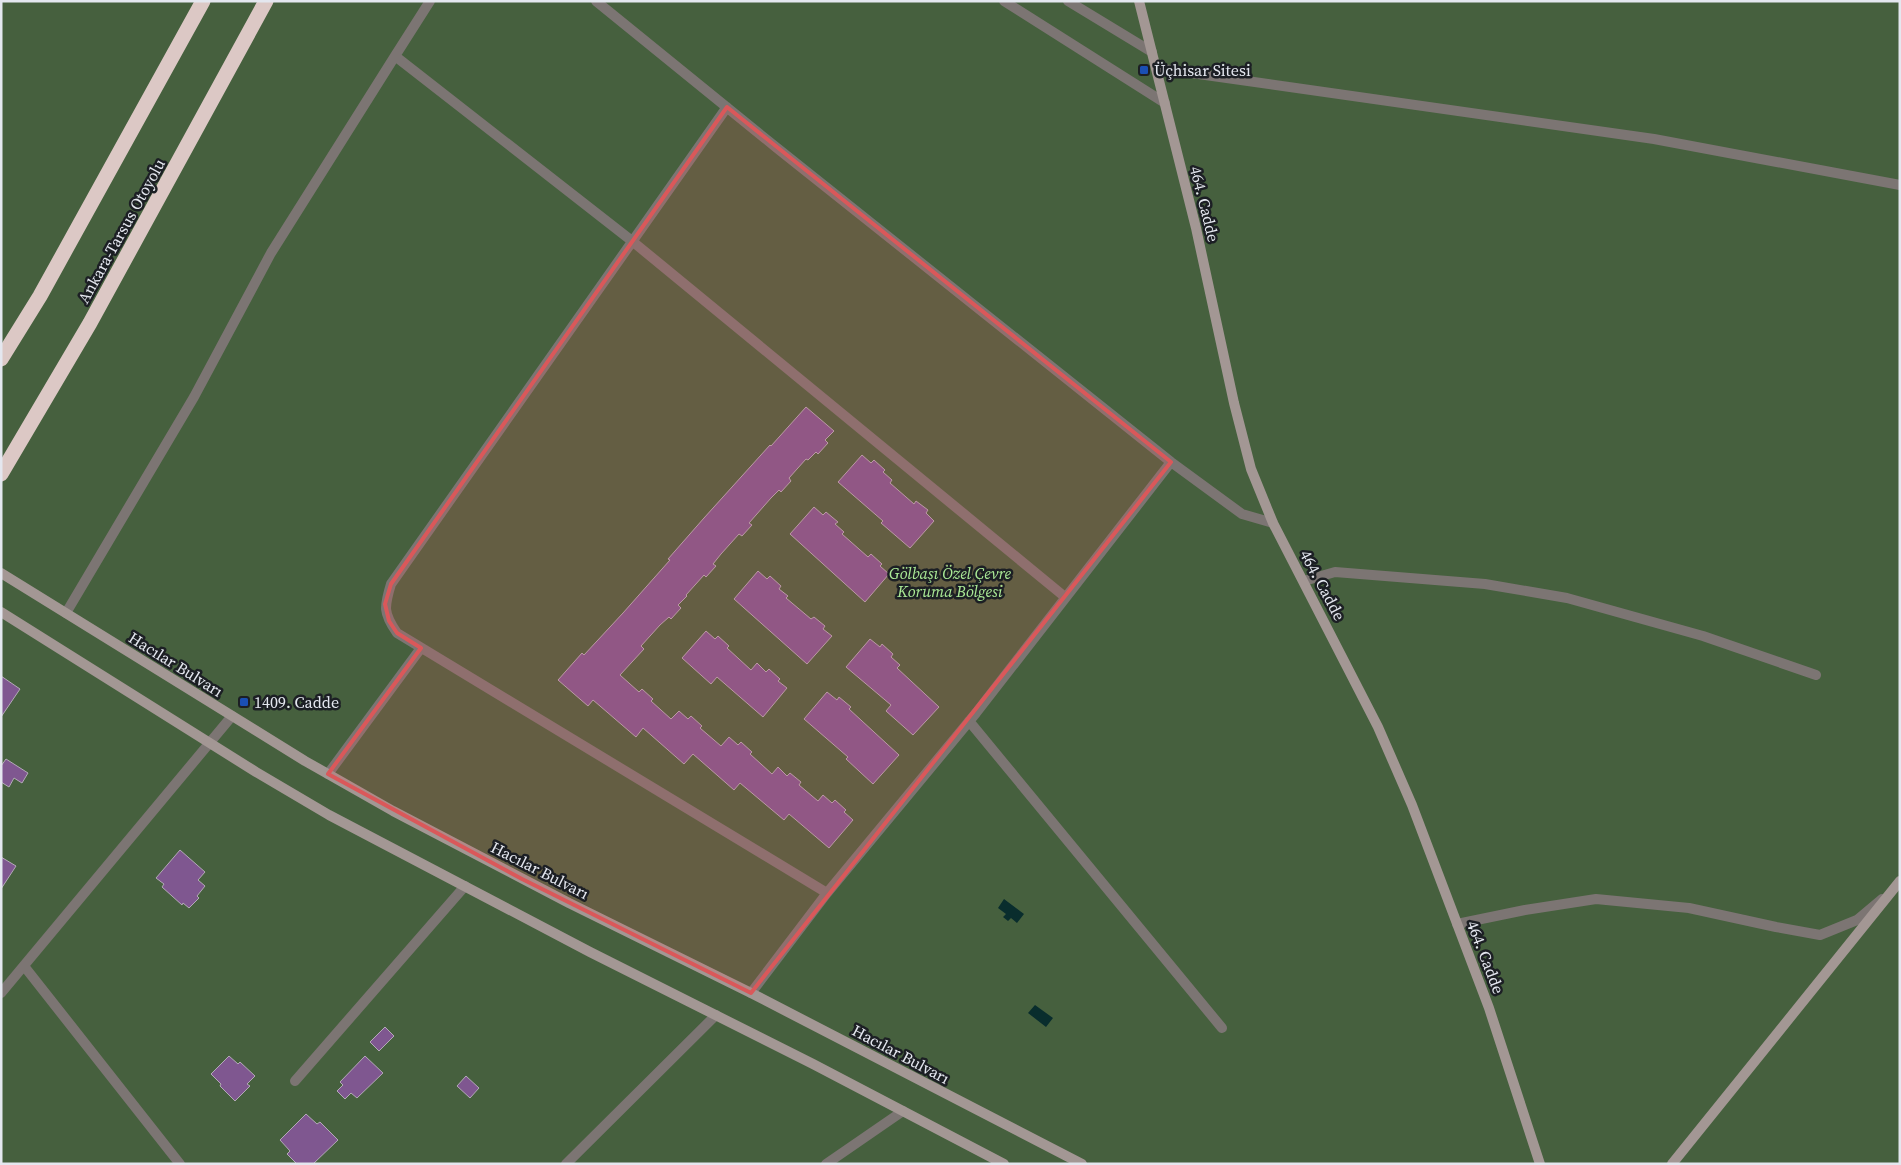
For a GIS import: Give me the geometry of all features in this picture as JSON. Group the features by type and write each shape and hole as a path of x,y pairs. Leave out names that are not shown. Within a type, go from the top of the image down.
{"highway":[{"path":"1,359 54,270 203,1"},
{"name":"Ankara-Tarsus Otoyolu","path":"1,474 90,323 266,1"}],"main road":[{"name":"464. Cadde","path":"1138,1 1196,228 1243,440 1260,492 1273,523 1378,726 1416,814 1489,1008 1540,1164"},
{"name":"Hacılar Bulvarı","path":"1,573 232,716 392,811 1082,1164"},
{"path":"1,612 210,744 314,806 1004,1164"},
{"path":"1672,1164 1896,886"}],"street":[{"path":"66,614 194,397 271,253 430,1"},
{"path":"596,1 1171,462 1242,514 1273,523"},
{"path":"1004,1 1165,103"},
{"path":"1068,1 1152,52"},
{"path":"395,56 632,241 1065,597"},
{"path":"1156,68 1654,139 1900,185"},
{"path":"726,107 391,584 385,604 389,621 397,633 827,893"},
{"path":"751,993 827,893 969,721 1171,462"},
{"path":"1304,581 1335,572 1484,584 1567,598 1703,636 1816,674"},
{"path":"328,774 421,648"},
{"path":"1,993 232,716"},
{"path":"969,721 1222,1028"},
{"path":"295,1081 465,886"},
{"path":"1457,924 1525,910 1596,899 1689,908 1820,935 1857,920 1896,886"},
{"path":"24,966 180,1164"},
{"path":"566,1164 716,1015"},
{"path":"826,1164 903,1111"}],"highlighted area":[{"path":"727,107 1171,462 751,993 522,879 328,774 421,648 397,633 389,621 385,604 391,584"}],"green space":[{"name":"Gölbaşı Özel Çevre Koruma Bölgesi","path":"1,1 1900,1 1900,1164 1,1164"}],"shaded area":[{"path":"1004,899 1024,914 1017,923 1011,918 1008,921 1003,917 1006,914 998,908"},
{"path":"1035,1005 1053,1018 1046,1027 1028,1013"}],"building":[{"path":"806,407 834,431 825,440 828,443 818,454 816,452 808,460 806,459 789,478 791,481 781,492 779,490 771,498 749,523 752,525 742,536 739,534 721,554 713,564 716,566 706,577 704,575 678,605 681,608 671,619 669,617 660,625 641,646 644,649 620,675 639,692 642,689 653,699 651,701 671,719 679,711 688,719 691,716 702,726 700,728 721,746 729,737 738,745 741,742 752,752 750,754 772,774 778,767 787,776 790,773 801,782 799,785 818,801 823,795 832,803 835,800 853,820 829,848 789,814 784,820 740,783 734,790 693,754 684,764 643,728 636,737 593,700 588,706 558,680 582,653 584,655 623,613 704,518"},
{"path":"862,455 871,463 874,460 885,470 883,472 892,480 890,483 914,504 916,501 928,510 926,513 934,521 910,548 881,523 883,521 838,482"},
{"path":"814,507 823,515 826,512 838,522 835,524 844,532 842,534 868,557 871,554 889,574 865,602 790,534"},
{"path":"758,571 767,579 770,576 781,586 779,589 788,596 786,598 811,619 814,617 825,626 823,629 832,636 807,664 734,599"},
{"path":"706,631 715,639 718,636 729,646 727,648 751,670 757,663 766,672 769,669 780,679 778,681 787,688 763,717 717,677 711,684 682,658"},
{"path":"870,639 880,647 882,644 893,654 891,657 900,665 897,668 939,707 913,735 886,711 891,705 846,667"},
{"path":"1,676 20,689 1,717"},
{"path":"827,692 837,700 839,697 851,707 849,709 899,755 873,784 846,759 848,757 804,719"},
{"path":"6,759 28,773 22,783 14,778 9,787 1,782 1,766"},
{"path":"180,850 205,872 198,880 205,886 197,896 199,898 189,908 183,903 182,905 162,887 164,884 156,878"},
{"path":"1,857 16,866 1,889"},
{"path":"385,1027 394,1036 379,1051 370,1042"},
{"path":"229,1056 238,1064 240,1062 255,1076 247,1084 250,1086 235,1101 211,1074"},
{"path":"365,1056 383,1073 357,1098 351,1093 345,1099 337,1091 343,1085 340,1082"},
{"path":"466,1076 479,1088 470,1098 457,1086"},
{"path":"306,1114 317,1124 320,1122 338,1140 313,1164 297,1164 287,1154 290,1151 280,1140"}],"place":[{"name":"Üçhisar Sitesi","path":"1144,70"},
{"name":"1409. Cadde","path":"244,702"}]}
